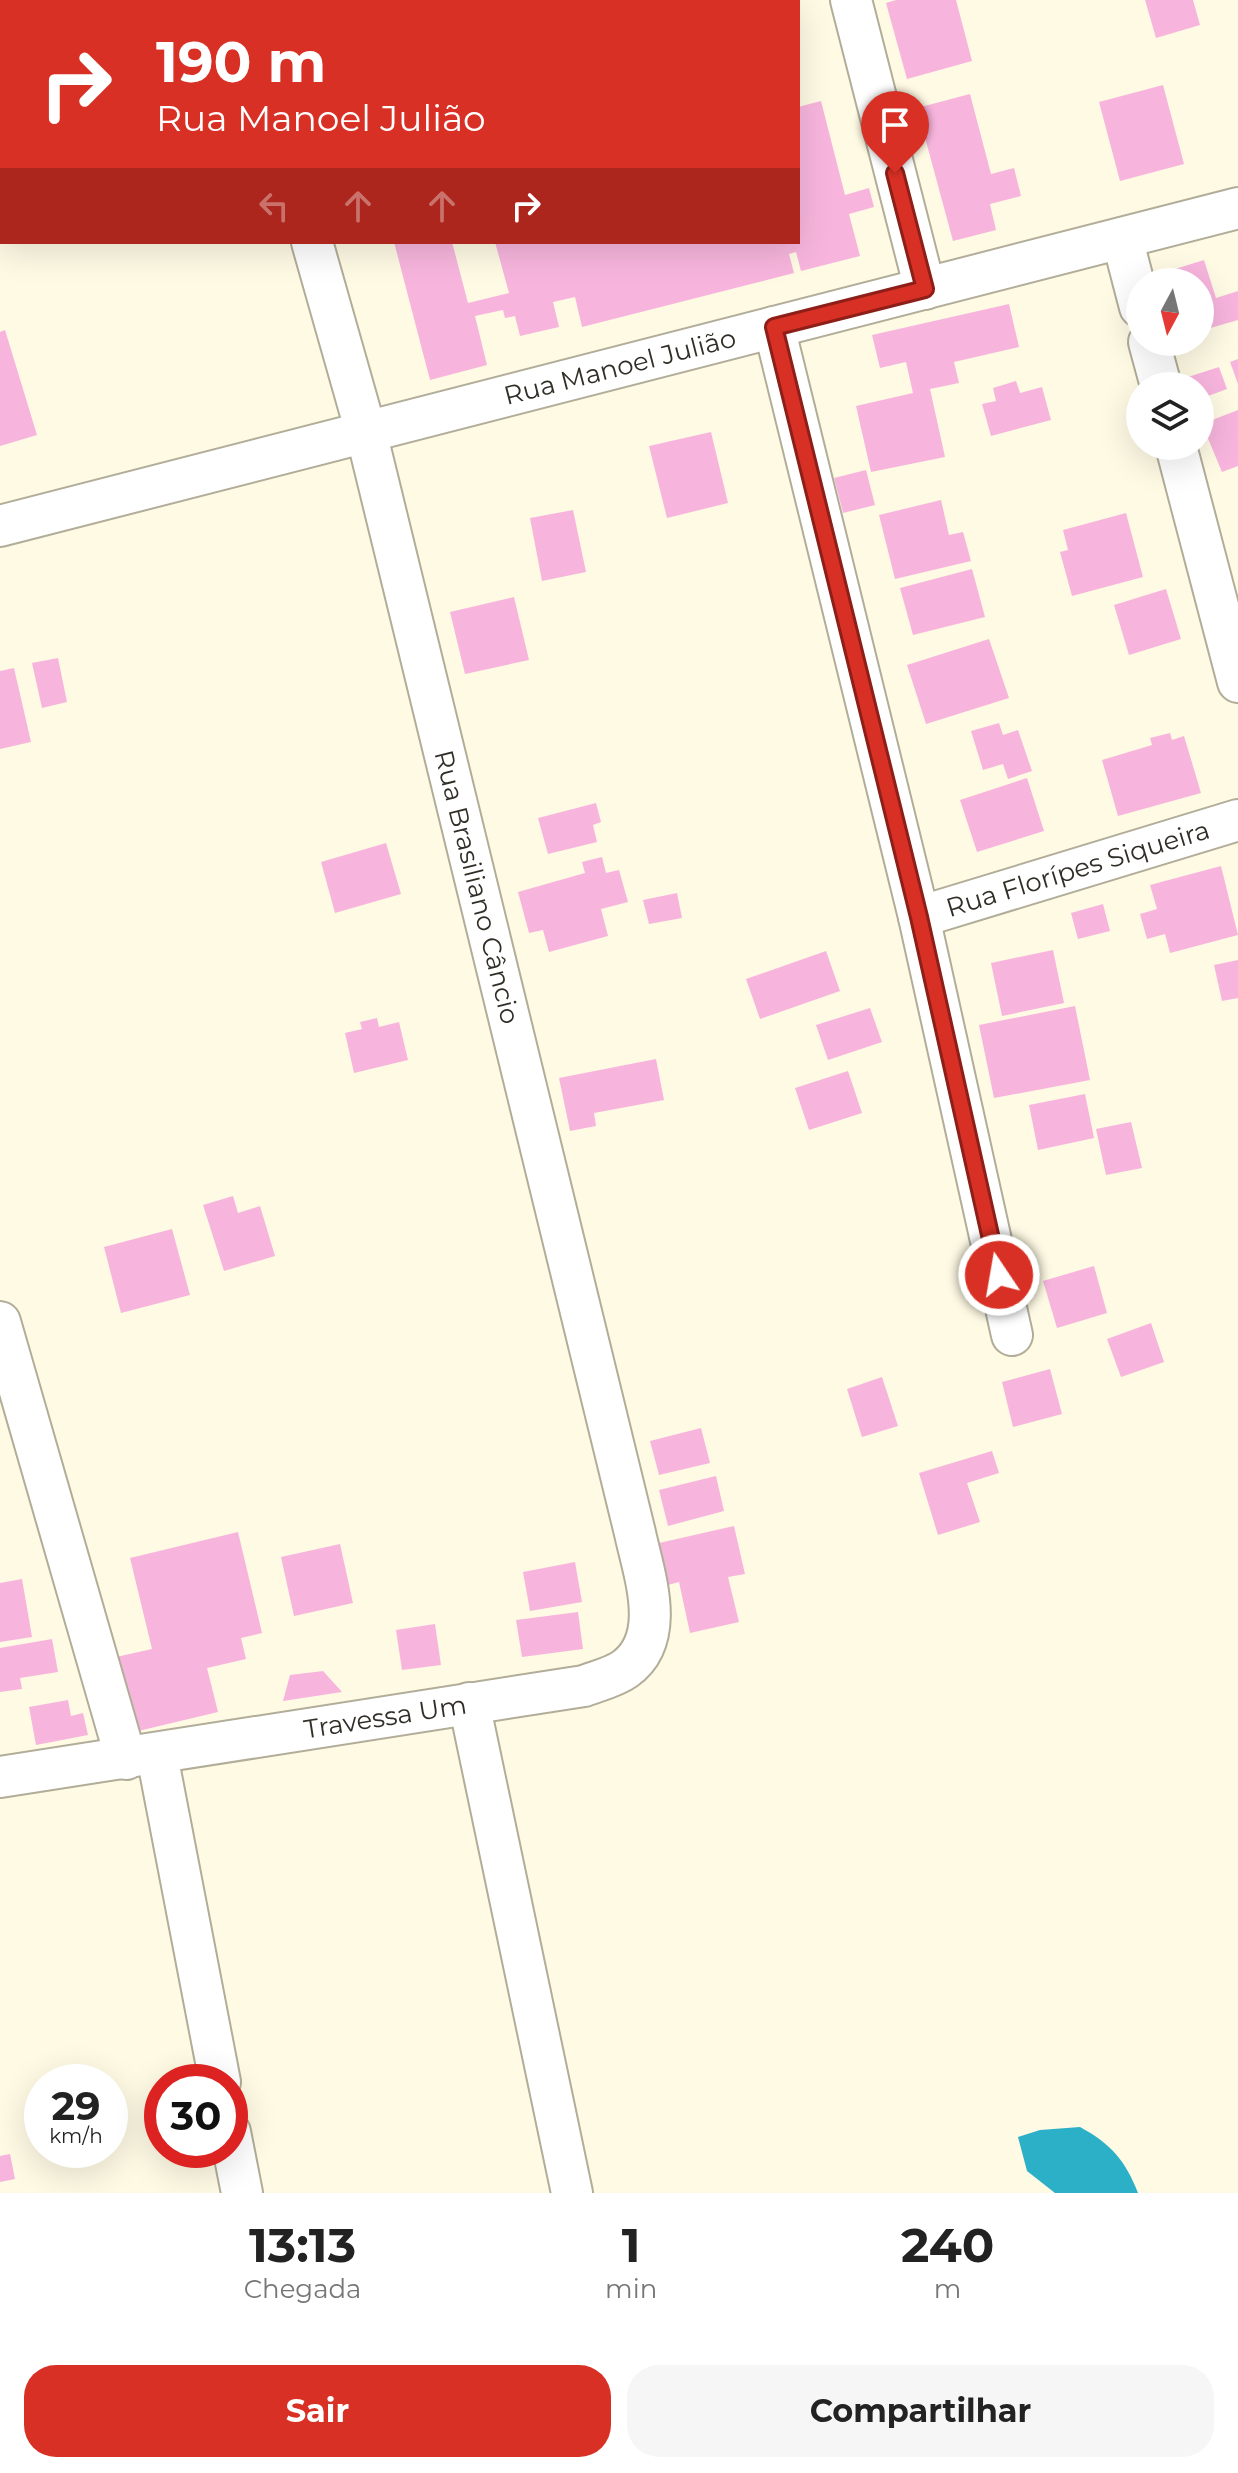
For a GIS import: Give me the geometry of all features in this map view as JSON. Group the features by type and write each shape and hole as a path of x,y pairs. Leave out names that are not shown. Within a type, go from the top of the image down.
{"street":[{"path":"851,0 925,289"},
{"name":"Rua Manoel Julião","path":"0,526 1238,208"},
{"path":"1122,238 1130,268"},
{"name":"Rua Brasiliano Câncio","path":"313,244 366,432 635,1533"},
{"path":"774,327 919,917 1012,1335"},
{"path":"1180,460 1238,682"},
{"name":"Rua Florípes Siqueira","path":"919,917 1238,820"},
{"path":"0,1322 141,1757 216,2064"},
{"name":"Travessa Um","path":"0,1777 584,1686 624,1670 640,1656 649,1634 649,1601 635,1533"},
{"path":"469,1703 572,2193"},
{"path":"237,2168 242,2193"}],"water":[{"path":"1080,2127 1116,2154 1138,2193 1055,2193 1027,2171 1018,2137 1040,2130"}],"building":[{"path":"896,0 956,0 972,61 907,79 886,3"},
{"path":"1145,0 1193,0 1200,25 1156,38"},
{"path":"1163,85 1184,164 1120,181 1099,102"},
{"path":"970,94 991,174 1014,168 1021,196 990,204 996,230 953,241 917,108"},
{"path":"821,101 845,195 869,188 874,207 849,214 860,256 801,271 796,252 789,254 794,273 582,327 575,297 553,302 559,327 520,336 515,316 505,318 503,310 475,316 487,365 430,380 395,244 453,244 468,303 509,293 496,244 800,244 800,106"},
{"path":"1204,260 1207,268 1178,268"},
{"path":"1238,291 1238,320 1214,327 1214,292 1216,298"},
{"path":"1009,304 1019,347 954,362 959,383 930,389 945,457 871,472 856,406 913,393 906,362 880,368 872,335"},
{"path":"5,330 37,435 0,446 0,332"},
{"path":"1238,359 1238,384 1230,362"},
{"path":"1219,367 1227,389 1214,394 1214,372 1204,372"},
{"path":"1016,381 1020,393 1042,387 1051,420 991,436 982,404 996,401 993,388"},
{"path":"1238,410 1238,466 1222,472 1214,453 1214,419"},
{"path":"711,432 728,503 667,518 649,446"},
{"path":"866,470 875,505 843,513 834,478"},
{"path":"941,500 949,535 963,532 971,561 895,579 879,515"},
{"path":"573,510 586,572 542,581 530,518"},
{"path":"1126,513 1143,577 1072,596 1060,552 1068,550 1063,530"},
{"path":"972,569 985,617 913,635 900,588"},
{"path":"1166,589 1181,639 1129,655 1114,605"},
{"path":"514,597 529,660 465,674 450,612"},
{"path":"989,639 1009,698 926,724 907,665"},
{"path":"58,658 67,702 42,708 32,663"},
{"path":"14,668 31,742 0,749 0,671"},
{"path":"999,723 1003,735 1018,730 1032,771 1008,779 1003,764 983,770 971,731"},
{"path":"1170,733 1172,740 1184,736 1201,793 1118,816 1102,760 1152,745 1150,738"},
{"path":"1027,778 1044,831 977,852 960,800"},
{"path":"596,803 601,822 593,825 597,842 548,854 538,818"},
{"path":"386,843 401,894 335,913 321,862"},
{"path":"602,857 606,873 619,870 628,902 601,909 608,936 549,952 543,930 529,933 518,892 585,873 582,862"},
{"path":"1221,866 1238,935 1170,953 1165,934 1147,939 1140,914 1157,909 1150,885"},
{"path":"677,893 682,918 649,924 643,900"},
{"path":"1103,904 1110,931 1078,939 1071,913"},
{"path":"1053,950 1064,1003 1002,1016 991,963"},
{"path":"826,951 840,991 760,1019 746,979"},
{"path":"1238,960 1238,998 1222,1001 1214,965"},
{"path":"1075,1006 1090,1080 994,1098 979,1025"},
{"path":"870,1008 882,1042 828,1060 816,1025"},
{"path":"377,1018 379,1027 399,1022 408,1060 354,1073 345,1033 362,1029 360,1022"},
{"path":"656,1059 664,1100 594,1113 596,1126 570,1131 559,1078"},
{"path":"848,1071 862,1113 809,1130 795,1088"},
{"path":"1085,1094 1094,1138 1038,1150 1029,1105"},
{"path":"1131,1122 1142,1168 1106,1175 1096,1129"},
{"path":"233,1196 238,1213 260,1206 275,1256 224,1271 203,1205"},
{"path":"172,1229 190,1295 121,1313 104,1247"},
{"path":"1094,1266 1107,1313 1057,1328 1043,1281"},
{"path":"1151,1323 1164,1362 1121,1377 1107,1339"},
{"path":"1050,1369 1062,1414 1013,1427 1002,1382"},
{"path":"882,1377 898,1426 862,1437 847,1389"},
{"path":"701,1428 710,1463 659,1475 650,1441"},
{"path":"992,1451 999,1473 967,1483 980,1522 938,1535 919,1473"},
{"path":"716,1476 724,1511 668,1526 659,1490"},
{"path":"734,1526 745,1574 728,1577 739,1622 690,1633 679,1582 668,1585 659,1543"},
{"path":"238,1532 262,1633 241,1638 246,1659 207,1668 218,1712 134,1732 116,1657 152,1649 130,1558"},
{"path":"340,1544 353,1603 294,1616 281,1557"},
{"path":"575,1562 582,1602 530,1611 523,1572"},
{"path":"22,1579 32,1637 0,1642 0,1583"},
{"path":"578,1612 583,1649 522,1657 516,1620"},
{"path":"435,1624 441,1665 402,1670 396,1630"},
{"path":"52,1639 58,1672 20,1678 22,1689 0,1692 0,1648"},
{"path":"323,1671 342,1692 283,1701 290,1675"},
{"path":"68,1700 71,1716 83,1713 88,1735 36,1745 29,1707"},
{"path":"10,2154 15,2179 0,2182 0,2156"}],"route":[{"path":"895,173 925,289 774,327 919,917 999,1275"}]}
